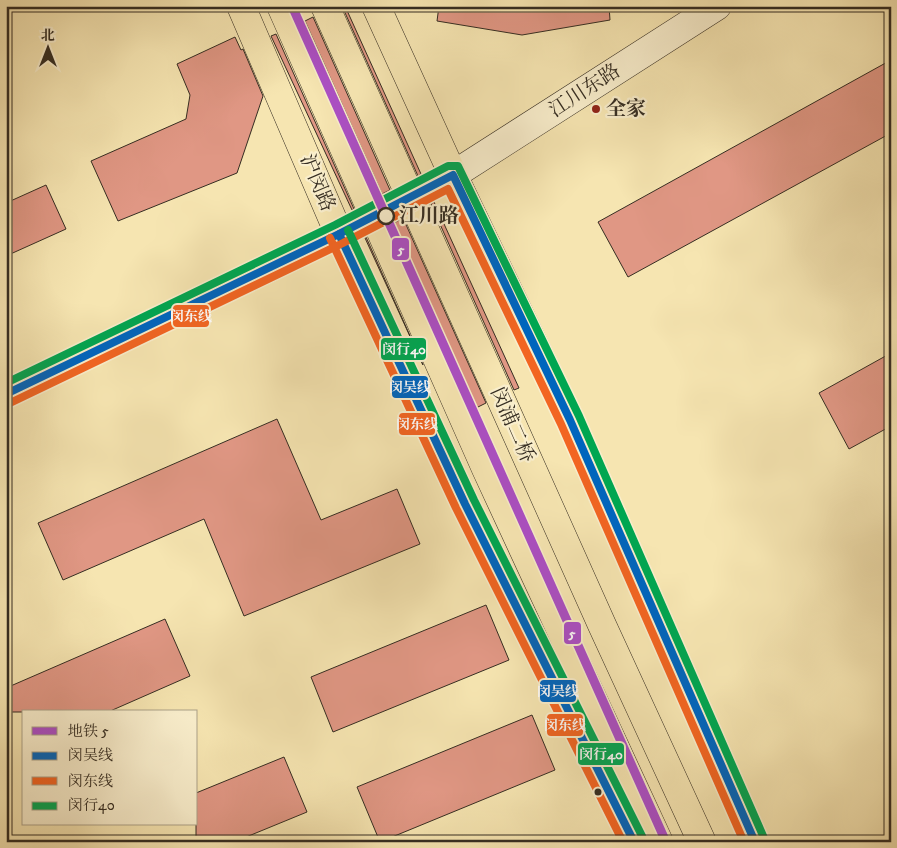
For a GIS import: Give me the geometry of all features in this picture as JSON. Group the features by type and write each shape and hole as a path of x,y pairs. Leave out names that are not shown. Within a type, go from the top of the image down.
{"main road":[{"name":"沪闵路","path":"241,6 338,234 465,504 634,842"},
{"name":"闵浦二桥","path":"281,6 486,469 660,842"},
{"name":"闵浦二桥","path":"324,6 598,616 702,842"},
{"path":"376,6 453,175 570,420 754,842"},
{"name":"江川东路","path":"453,175 717,6"},
{"path":"6,394 338,234 453,175"}],"building":[{"path":"342,6 345,6 421,174 418,176"},
{"path":"439,6 609,6 610,20 522,35 437,21"},
{"path":"313,17 390,190 382,194 305,21"},
{"path":"276,34 354,209 352,210 271,36"},
{"path":"235,37 241,50 243,49 263,96 237,173 118,221 91,161 186,119 190,95 177,64"},
{"path":"891,60 891,133 628,277 598,222"},
{"path":"46,185 66,229 6,256 6,203"},
{"path":"434,202 519,388 514,390 431,204"},
{"path":"403,218 486,403 476,408 394,223"},
{"path":"366,237 423,365 365,238"},
{"path":"891,353 891,426 849,449 819,393"},
{"path":"277,419 321,520 397,489 420,544 244,616 204,519 63,580 38,523"},
{"path":"486,605 509,660 333,732 311,677"},
{"path":"165,619 190,676 113,710 22,710 22,712 6,712 6,688"},
{"path":"532,715 555,770 380,842 357,787"},
{"path":"284,757 307,812 234,842 196,842 198,792"}],"metro line":[{"name":"5","path":"292,6 666,842"}],"transit line":[{"name":"闵行40","path":"6,383 335,225 448,166 458,166 579,416 764,838"},
{"name":"闵吴线","path":"6,394 339,234 453,175 570,420 755,842"},
{"name":"闵东线","path":"10,403 343,243 448,189 561,424 744,842"},
{"name":"闵行40","path":"348,230 474,500 643,838"},
{"name":"闵吴线","path":"339,234 465,504 634,842"},
{"name":"闵东线","path":"330,238 456,508 623,842"}],"place":[{"name":"全家","path":"596,109"},
{"name":"江川路","path":"386,216"}]}
